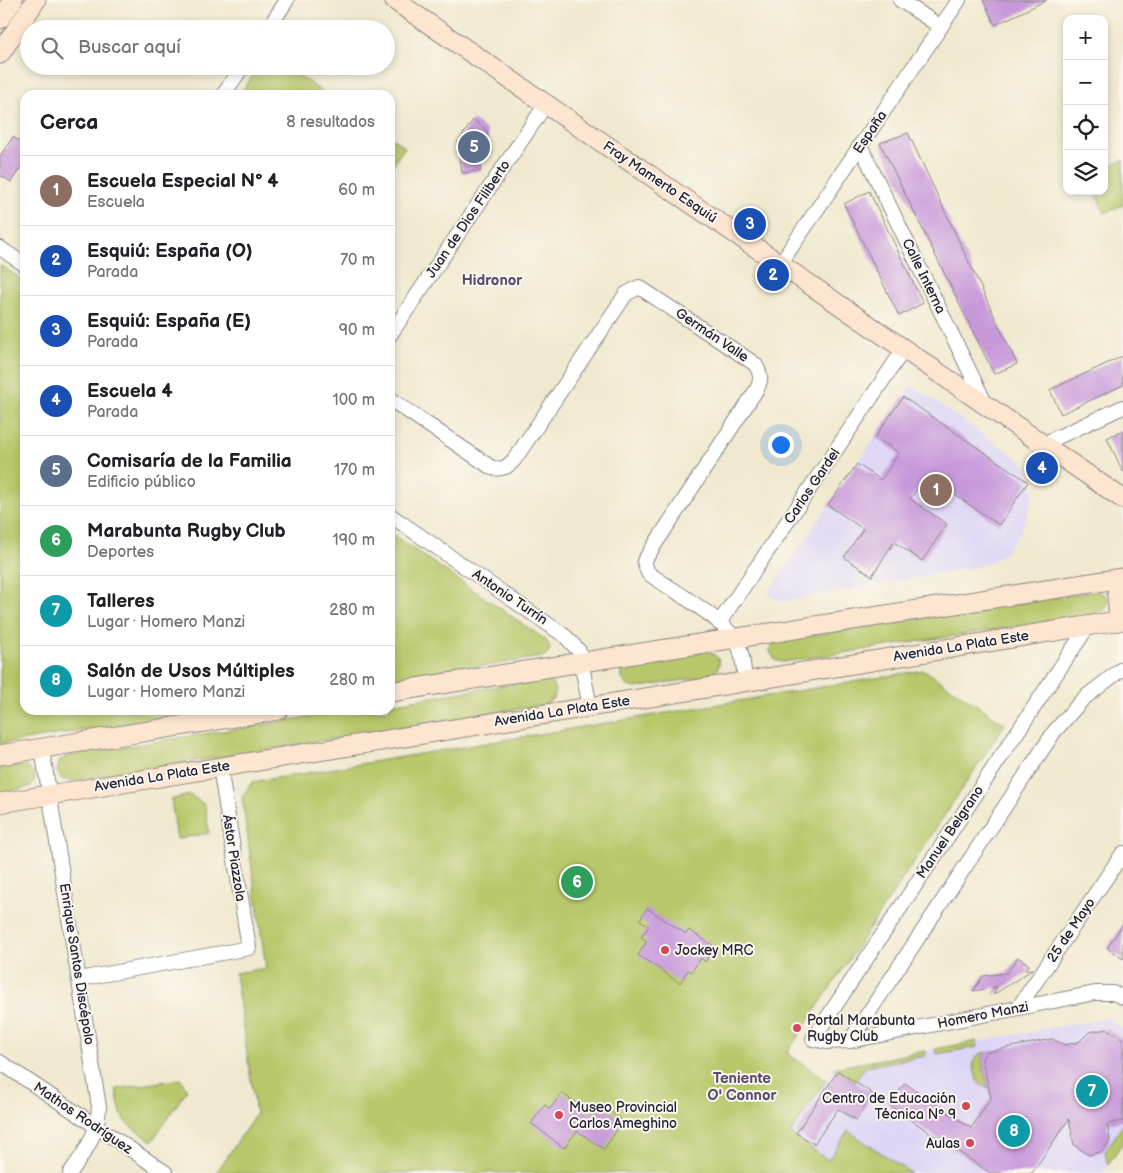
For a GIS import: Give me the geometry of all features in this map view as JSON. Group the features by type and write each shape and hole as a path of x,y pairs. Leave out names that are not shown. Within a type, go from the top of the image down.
{"main road":[{"path":"0,19 12,0"},
{"path":"23,20 36,0"},
{"name":"Fray Mamerto Esquiú","path":"394,0 1123,499"},
{"path":"0,54 20,24"},
{"path":"395,691 1123,578"},
{"path":"1121,620 1117,594 1123,582"},
{"name":"Avenida La Plata Este","path":"0,802 1121,620"},
{"path":"0,755 247,715"}],"street":[{"path":"274,20 287,0"},
{"path":"900,0 941,27"},
{"name":"España","path":"780,264 959,0"},
{"path":"226,90 236,75"},
{"name":"Juan de Dios Filiberto","path":"395,328 546,104"},
{"name":"Calle Interna","path":"860,146 987,406"},
{"path":"0,248 20,262"},
{"name":"Germán Valle","path":"395,402 492,468 500,470 507,467 514,460 626,294 639,287 755,364 760,372 761,381 757,389 644,561 648,573 719,623 735,637"},
{"name":"Carlos Gardel","path":"719,623 904,349"},
{"path":"1043,444 1123,407"},
{"name":"Antonio Turrín","path":"395,518 565,636 578,651 582,661 590,707"},
{"name":"Manuel Belgrano","path":"812,1039 1088,626"},
{"path":"735,637 740,649 745,682"},
{"path":"850,1041 1054,732 1084,699 1123,668"},
{"name":"Enrique Santos Discépolo","path":"42,748 98,1095 97,1127 89,1145 70,1173"},
{"name":"Ástor Piazzola","path":"79,979 249,948 220,767"},
{"name":"25 de Mayo","path":"1018,1008 1123,852"},
{"name":"Homero Manzi","path":"812,1039 828,1042 850,1041 1104,992 1123,997"},
{"name":"Mathos Rodríguez","path":"0,1062 166,1173"}],"shaded area":[{"path":"911,385 1026,464 1032,481 1033,498 1021,531 1005,552 991,562 972,568 781,602 768,593"},
{"name":"Centro de Educación Técnica Nº 9","path":"1108,1018 1123,1028 1123,1142 1103,1173 911,1173 848,1131 829,1160 790,1134 836,1067"}],"green space":[{"path":"253,75 297,75 320,90 243,90"},
{"path":"395,140 405,147 395,162"},
{"path":"1123,160 1123,205 1105,213 1096,195 1108,195 1108,166"},
{"path":"0,265 20,279 20,715 180,715 0,744"},
{"path":"395,536 546,640 550,647 548,654 541,657 395,680"},
{"path":"1098,591 1107,597 1108,603 1105,609 1098,614 783,662 775,660 769,650 775,641"},
{"path":"709,651 718,658 719,667 708,676 636,688 628,686 622,679 622,670 628,664"},
{"path":"924,670 1005,724 787,1053 826,1080 790,1134 828,1160 848,1131 911,1173 216,1173 256,1114 235,973 266,968 242,797 252,782"},
{"path":"541,679 552,683 555,690 554,698 544,705 71,781 62,779 57,772 60,760 67,756 321,715 395,715 395,703"},
{"path":"24,765 34,772 35,779 31,786 0,794 0,768"},
{"path":"191,795 205,805 209,833 177,839 171,799"},
{"path":"977,1041 978,1047 936,1054 935,1049"},
{"path":"925,1051 926,1056 866,1066 855,1082 834,1068"},
{"path":"986,1052 982,1059 988,1089 977,1081 973,1063 979,1054"},
{"path":"181,1079 187,1090 152,1141 129,1126 122,1116 116,1089"},
{"path":"1123,1125 1123,1142 1108,1165 1105,1152"}],"building":[{"path":"983,0 1047,0 995,25"},
{"path":"473,120 487,130 490,153 479,154 481,171 462,173 458,142"},
{"path":"908,133 1017,364 994,374 880,143"},
{"path":"13,137 20,142 20,168 11,182 0,175 0,156"},
{"path":"869,191 923,303 899,316 844,204"},
{"path":"1123,356 1123,385 1061,414 1050,390"},
{"path":"903,397 1028,482 999,525 926,475 910,499 947,524 922,561 894,542 872,576 844,557 863,529 828,505 857,464 881,480 899,453 875,437"},
{"path":"1123,430 1123,472 1107,438"},
{"name":"Jockey MRC","path":"647,908 686,934 689,930 715,947 705,962 701,958 691,972 688,970 680,983 638,955 647,941 641,937 649,926 640,920"},
{"path":"1123,924 1123,959 1107,948"},
{"path":"1018,957 1029,965 1025,970 1033,969 993,995 997,987 973,991 983,976 1007,973"},
{"path":"1107,1029 1123,1039 1123,1121 1107,1124 1110,1140 1103,1151 1089,1155 1074,1145 1069,1119 1032,1173 990,1173 889,1105 905,1083 971,1128 991,1098 982,1059 986,1052 1052,1039 1065,1045 1079,1042 1089,1032"},
{"path":"838,1071 873,1094 856,1120 838,1109 814,1144 796,1133"},
{"path":"562,1093 591,1114 599,1103 623,1121 604,1149 577,1131 564,1148 531,1123 545,1105 550,1109"}],"place":[{"name":"Comisaría de la Familia","path":"474,147"},
{"name":"Esquiú: España (E)","path":"750,224"},
{"name":"Esquiú: España (O)","path":"773,275"},
{"name":"Escuela 4","path":"1042,468"},
{"name":"Escuela Especial N° 4","path":"936,490"},
{"name":"Marabunta Rugby Club","path":"577,882"},
{"name":"Jockey MRC","path":"665,950"},
{"name":"Portal Marabunta Rugby Club","path":"797,1028"},
{"name":"Talleres","path":"1092,1091"},
{"name":"Centro de Educación Técnica Nº 9","path":"966,1106"},
{"name":"Museo Provincial Carlos Ameghino","path":"559,1115"},
{"name":"Salón de Usos Múltiples","path":"1014,1131"},
{"name":"Aulas","path":"970,1143"}],"district":[{"name":"Hidronor","path":"492,280"},
{"name":"Teniente O' Connor","path":"742,1086"}]}
